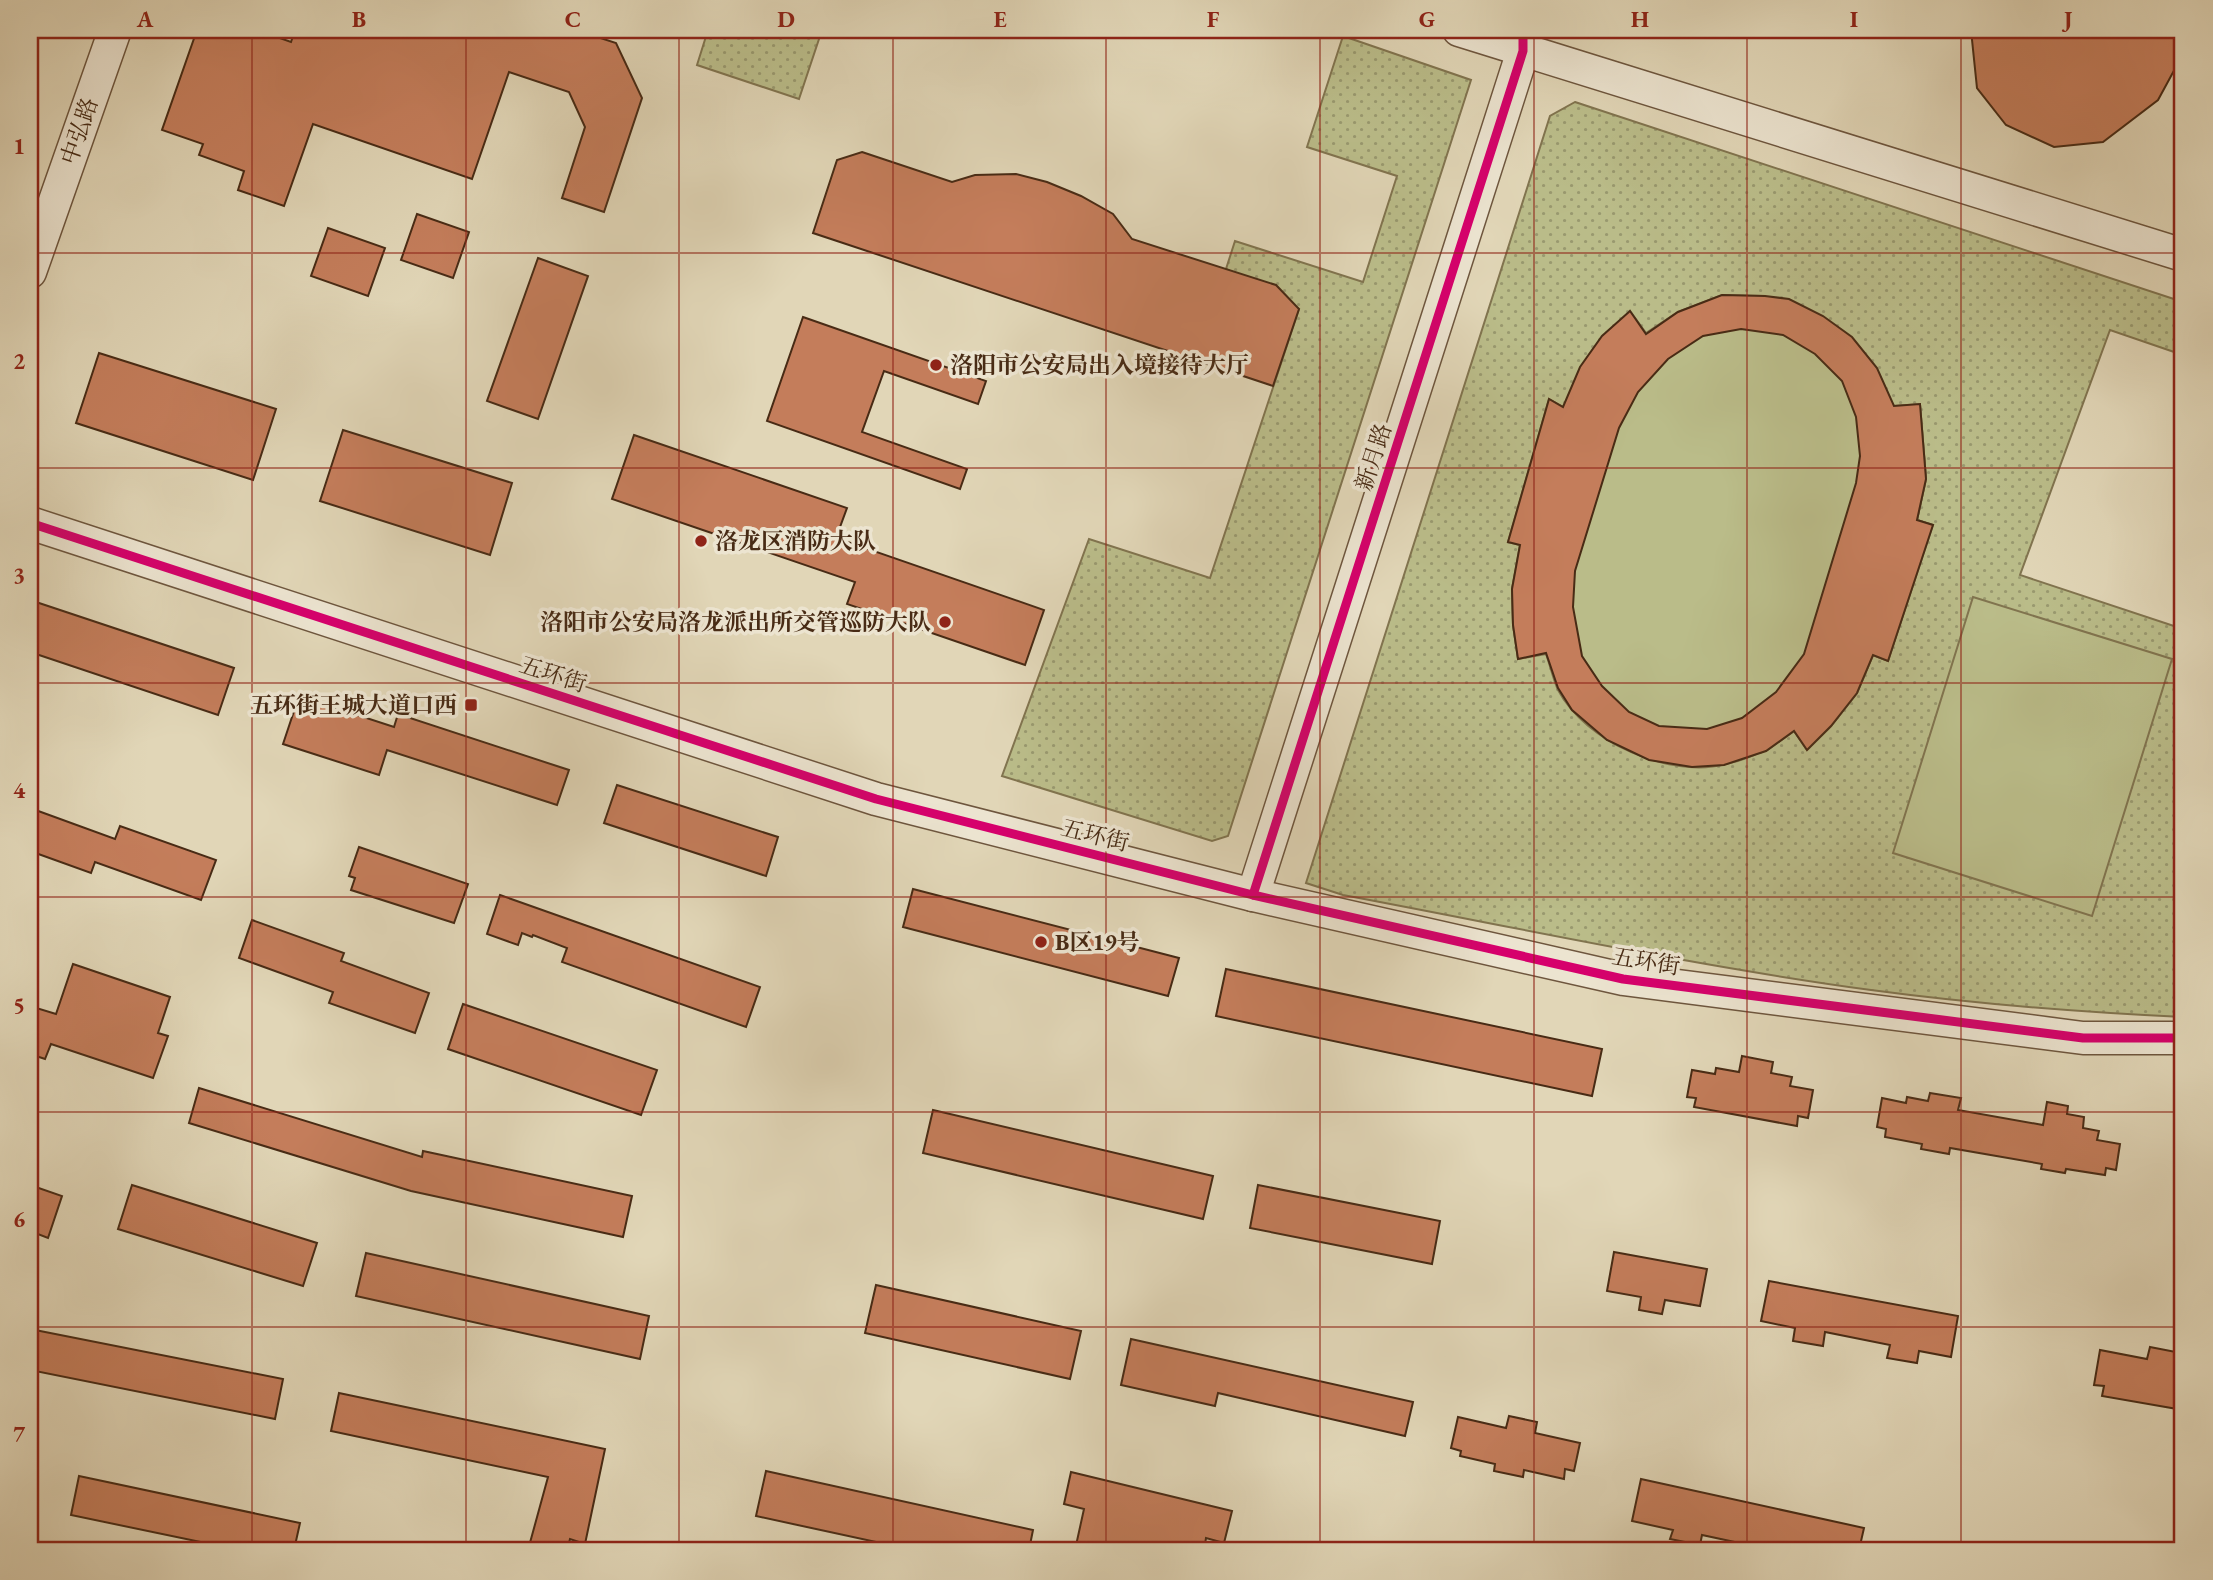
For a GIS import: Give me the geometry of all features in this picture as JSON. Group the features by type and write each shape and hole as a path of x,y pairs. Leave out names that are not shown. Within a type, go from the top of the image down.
{"street":[{"name":"中弘路","path":"30,272 115,30"},
{"path":"1459,30 1523,40 2183,255"},
{"name":"新月路","path":"1253,895 1523,40"},
{"name":"五环街","path":"30,523 876,800 1253,895 1623,979 2083,1038 2183,1038"}],"green space":[{"path":"708,30 822,30 799,99 697,65"},
{"path":"1343,36 1471,80 1228,836 1212,841 1002,776 1089,539 1210,578 1299,309 1226,269 1235,241 1363,282 1397,176 1307,147"},
{"path":"1575,102 2183,302 2183,355 2110,330 2020,575 2183,629 2183,1017 1988,1003 1805,980 1673,958 1343,895 1306,883 1550,116","holes":["1678,312 1894,406 1920,405 1926,479 1917,520 1932,525 1888,661 1873,655 1857,693 1831,726 1807,750 1794,731 1766,751 1607,740 1572,710 1558,688 1546,653 1518,658 1513,625 1512,589 1550,400 1563,407 1646,334"]},
{"path":"1722,295 1765,296 1894,406 1920,404 1926,479 1917,520 1933,525 1888,661 1873,655 1857,693 1831,726 1807,750 1794,731 1762,751 1736,762 1704,767 1680,766 1631,752 1588,726 1571,709 1558,690 1546,654 1518,659 1512,589 1520,545 1508,542 1549,399 1563,407 1630,311 1646,333 1678,312"},
{"path":"1973,597 2172,659 2092,916 1893,853"}],"building":[{"path":"197,30 257,30 291,42 295,30 576,30 616,43 642,98 604,212 562,198 585,127 569,92 509,72 472,179 313,124 284,206 238,190 244,171 199,155 203,144 162,130"},
{"path":"1971,30 2183,30 2183,54 2158,100 2103,142 2054,147 2006,125 1977,88"},
{"path":"862,152 952,182 975,175 1016,174 1047,182 1081,196 1113,214 1132,239 1276,285 1299,309 1273,386 813,233 837,160"},
{"path":"417,214 469,232 453,278 401,260"},
{"path":"328,228 385,248 368,296 311,276"},
{"path":"538,258 588,276 538,419 487,401"},
{"path":"1722,295 1789,299 1823,316 1852,337 1877,368 1894,406 1920,404 1926,479 1917,520 1933,525 1888,661 1873,655 1857,693 1831,726 1807,750 1794,731 1766,751 1724,765 1692,767 1649,760 1607,740 1572,710 1558,688 1546,653 1518,659 1512,589 1520,545 1508,542 1549,399 1563,407 1580,367 1602,336 1630,311 1646,334 1678,312","holes":["1741,329 1783,335 1815,354 1842,381 1856,417 1860,456 1856,483 1804,654 1776,692 1742,718 1707,729 1659,726 1629,712 1602,686 1582,656 1573,607 1575,571 1619,428 1638,392 1668,359 1703,336"]},
{"path":"803,317 986,381 978,404 884,371 862,432 967,469 960,489 767,421"},
{"path":"99,353 276,409 253,480 76,423"},
{"path":"343,430 512,483 490,555 320,501"},
{"path":"634,435 847,508 836,538 1044,610 1025,665 847,604 855,582 612,499"},
{"path":"30,600 234,668 218,715 30,652"},
{"path":"299,696 394,727 398,714 569,770 557,805 387,750 379,775 283,744"},
{"path":"617,785 778,837 766,876 604,823"},
{"path":"30,808 115,839 120,826 216,860 201,900 95,862 91,873 30,851"},
{"path":"359,847 468,884 454,923 351,890 355,878 349,876"},
{"name":"B区19号","path":"913,889 1179,958 1168,996 903,927"},
{"path":"500,895 760,987 746,1027 562,962 567,948 533,935 532,937 522,933 518,945 487,934"},
{"path":"252,920 344,953 341,961 429,993 415,1033 329,1003 333,992 239,958"},
{"path":"73,964 170,997 158,1033 168,1036 153,1078 51,1044 45,1059 30,1054 30,1006 56,1014"},
{"path":"1226,969 1602,1049 1592,1096 1216,1016"},
{"path":"463,1004 657,1070 641,1115 448,1049"},
{"path":"1742,1056 1773,1062 1771,1073 1792,1077 1790,1086 1813,1090 1808,1118 1798,1116 1797,1126 1694,1107 1696,1098 1687,1097 1692,1070 1715,1074 1716,1068 1739,1072"},
{"path":"199,1088 422,1157 423,1151 632,1196 623,1237 411,1191 189,1123"},
{"path":"1930,1093 1961,1098 1958,1110 2043,1125 2047,1102 2068,1106 2067,1114 2084,1117 2083,1128 2099,1131 2097,1140 2120,1144 2116,1170 2106,1168 2105,1175 2066,1169 2065,1173 2041,1169 2042,1164 1950,1148 1949,1154 1921,1149 1922,1144 1885,1137 1886,1129 1877,1127 1882,1098 1906,1103 1907,1097 1928,1101"},
{"path":"933,1110 1213,1176 1203,1219 923,1153"},
{"path":"30,1185 62,1196 48,1238 30,1231"},
{"path":"132,1185 317,1243 303,1286 118,1229"},
{"path":"1258,1185 1440,1221 1432,1264 1250,1228"},
{"path":"1614,1252 1707,1269 1700,1306 1665,1300 1662,1314 1639,1310 1641,1297 1607,1291"},
{"path":"366,1253 649,1316 640,1359 356,1296"},
{"path":"1769,1281 1958,1316 1951,1357 1919,1351 1917,1363 1887,1358 1890,1345 1825,1332 1823,1346 1793,1341 1795,1328 1761,1321"},
{"path":"876,1285 1081,1331 1070,1379 865,1333"},
{"path":"30,1329 283,1379 275,1419 30,1370"},
{"path":"1131,1339 1413,1402 1405,1436 1218,1393 1215,1406 1121,1385"},
{"path":"2150,1347 2181,1353 2179,1365 2183,1365 2183,1410 2102,1396 2104,1386 2094,1385 2100,1350 2147,1359"},
{"path":"339,1393 605,1449 585,1544 570,1539 567,1550 528,1550 548,1477 331,1431"},
{"path":"1509,1416 1537,1422 1535,1433 1580,1443 1574,1471 1565,1469 1564,1479 1524,1470 1523,1477 1494,1471 1495,1464 1460,1456 1461,1451 1451,1448 1458,1417 1506,1428"},
{"path":"766,1471 1033,1530 1029,1550 913,1550 756,1516"},
{"path":"1071,1472 1232,1511 1224,1543 1206,1538 1204,1550 1075,1550 1084,1509 1064,1504"},
{"path":"79,1476 300,1523 294,1550 239,1550 71,1515"},
{"path":"1641,1479 1864,1528 1859,1550 1772,1550 1702,1535 1700,1545 1670,1539 1673,1530 1632,1521"}],"cycle path":[{"path":"1253,895 1523,51 1523,30"},
{"path":"30,523 876,799 1253,895 1623,979 2083,1038 2183,1038"}],"place":[{"name":"洛阳市公安局出入境接待大厅","path":"936,365"},
{"name":"洛龙区消防大队","path":"701,541"},
{"name":"洛阳市公安局洛龙派出所交管巡防大队","path":"945,622"},
{"name":"五环街王城大道口西","path":"471,705"},
{"name":"B区19号","path":"1041,942"}]}
